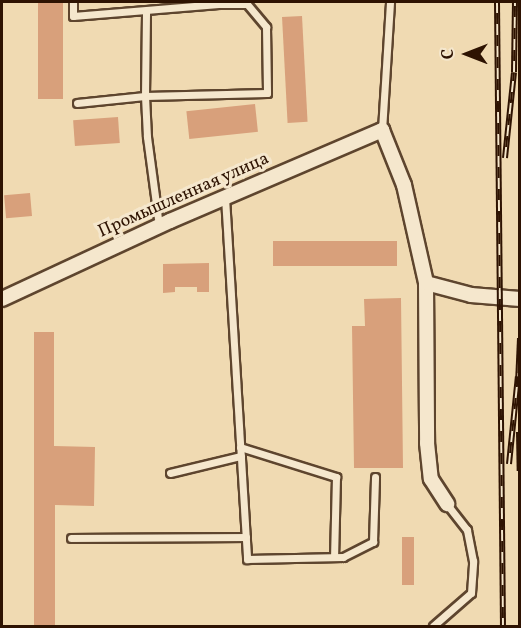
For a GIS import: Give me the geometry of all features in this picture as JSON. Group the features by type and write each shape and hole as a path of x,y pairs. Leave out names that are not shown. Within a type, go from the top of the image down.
{"street":[{"name":"Промышленная улица","path":"2,299 159,226 382,130"},
{"path":"382,130 404,185 426,283 427,443 431,479 447,504"},
{"path":"426,283 471,296 519,299"}],"lane":[{"path":"73,2 73,16 247,4 266,27 267,93 146,96 77,103"},
{"path":"382,130 390,2"},
{"path":"146,10 147,137 159,226"},
{"path":"225,197 247,559 343,557 373,542 375,477"},
{"path":"240,447 336,477 334,557"},
{"path":"170,473 241,456"},
{"path":"433,627 471,593 473,561 467,530 447,504"},
{"path":"71,538 246,537"}],"building":[{"path":"38,2 63,2 63,99 38,99"},
{"path":"302,16 308,122 288,123 282,17"},
{"path":"255,104 258,132 189,139 186,111"},
{"path":"118,117 120,143 75,146 73,120"},
{"path":"30,193 32,216 6,218 4,195"},
{"path":"273,241 397,241 397,266 273,266"},
{"path":"209,263 209,292 197,292 197,287 175,287 175,292 163,293 163,264"},
{"path":"401,298 403,468 354,468 352,326 365,326 364,299"},
{"path":"34,332 54,332 54,446 95,447 94,506 55,505 55,627 34,627"},
{"path":"402,537 414,537 414,585 402,585"}],"railway":[{"path":"497,2 503,626"},
{"path":"505,158 514,72 515,2"},
{"path":"518,384 520,338"},
{"path":"509,464 518,376"},
{"path":"519,432 520,471"}]}
